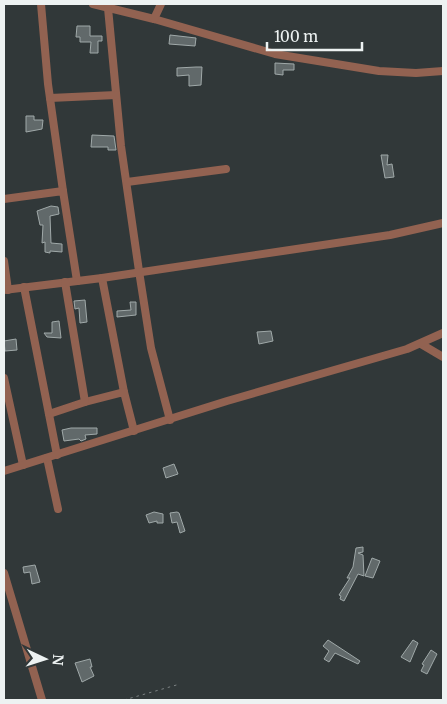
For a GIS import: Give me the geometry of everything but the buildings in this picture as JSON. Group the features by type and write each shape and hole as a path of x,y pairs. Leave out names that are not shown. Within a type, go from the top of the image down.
{"street":[{"path":"40,4 50,98 76,281"},
{"path":"93,4 154,19 275,54 379,71 443,72"},
{"path":"154,19 160,4"},
{"path":"108,8 116,95 139,271 151,348 170,420"},
{"path":"50,98 116,95"},
{"path":"127,182 226,169"},
{"path":"4,198 63,191"},
{"path":"4,261 6,290 102,278 390,235 443,223"},
{"path":"102,278 124,392 134,431"},
{"path":"65,282 85,402"},
{"path":"24,287 57,455"},
{"path":"4,471 422,344 443,333"},
{"path":"422,344 443,357"},
{"path":"4,378 23,465"},
{"path":"49,414 124,392"},
{"path":"46,458 58,509"},
{"path":"4,574 42,700"}],"path":[{"path":"124,700 180,684"}]}
